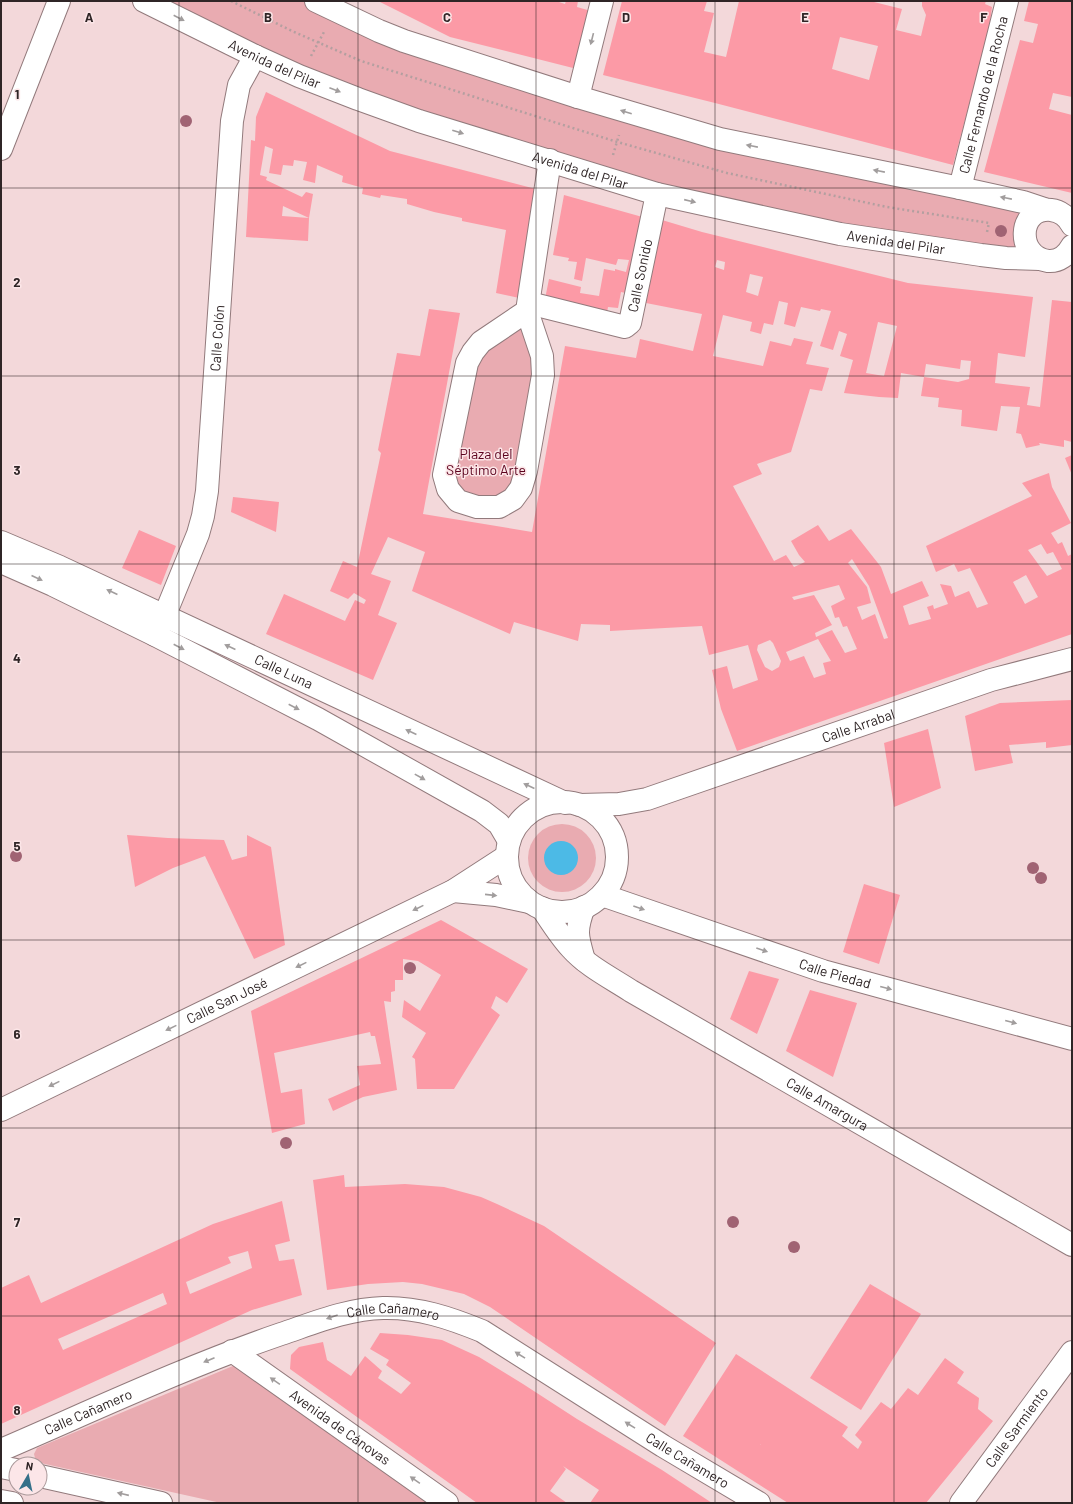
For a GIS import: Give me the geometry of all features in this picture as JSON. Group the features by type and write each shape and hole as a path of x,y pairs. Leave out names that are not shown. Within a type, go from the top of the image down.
{"street":[{"path":"1,148 6,121 59,1"},
{"name":"Avenida del Pilar","path":"144,1 255,56 299,76 358,99 420,120 658,194 840,234 1006,258 1061,256"},
{"path":"578,97 602,1"},
{"name":"Calle Fernando de la Rocha","path":"960,188 1007,1"},
{"path":"326,6 404,41 626,112 720,139 1023,202 1057,211 1070,221 1072,226"},
{"name":"Calle Colón","path":"159,626 198,534 203,516 207,491 232,121 239,85 255,56"},
{"path":"528,307 481,342 472,352 467,363 444,475 448,489 458,500 477,507 500,507 513,499 521,488 526,470 543,375 542,356 528,307 550,160"},
{"name":"Calle Sonido","path":"528,307 625,327 630,323 658,194"},
{"path":"1057,211 1036,213 1029,218 1024,232 1025,241 1033,255 1061,256"},
{"name":"Calle Luna","path":"1,542 60,567 318,719 482,811 499,824 508,848"},
{"name":"Calle Luna","path":"1,562 53,585 159,626 572,804"},
{"name":"Calle Arrabal","path":"572,804 619,804 647,798 991,680 1072,659"},
{"name":"Calle Arrabal","path":"612,834 623,816 647,798"},
{"path":"535,905 517,889 509,874 508,848 521,820 541,806 572,804 593,812 604,822 612,834 616,850 616,866 611,882 593,901 579,921 577,931 585,961"},
{"name":"Calle San José","path":"1,1110 453,891 508,848"},
{"path":"453,891 496,895 556,912 570,911 593,901"},
{"name":"Calle Piedad","path":"593,901 822,971 1072,1039"},
{"name":"Calle Amargura","path":"535,905 571,949 585,961 632,991 1072,1246"},
{"name":"Calle Cañamero","path":"1,1450 232,1351 345,1312 383,1308 421,1310 455,1320 482,1331 663,1446 759,1503"},
{"name":"Avenida de Cánovas","path":"232,1351 447,1503"},
{"name":"Calle Sarmiento","path":"961,1503 1072,1352"},
{"path":"48,1478 161,1503"},
{"path":"1,1501 12,1503"}],"path":[{"path":"299,76 319,43 326,6"},
{"path":"606,178 626,112"}],"green space":[{"path":"164,1 307,1 394,44 1022,210 1017,243 1014,250 864,231 736,204 579,160 396,105 254,46"},
{"name":"Plaza del Séptimo Arte","path":"520,329 528,339 533,366 514,477 506,494 489,499 466,496 457,485 454,471 476,365 487,350"},
{"path":"555,824 569,824 581,830 590,839 596,851 594,871 586,882 575,890 569,892 555,892 549,890 538,882 530,871 528,865 528,851 530,845 538,834 549,826"},
{"path":"240,1363 437,1503 221,1503 48,1465 48,1456 34,1456 37,1448"}],"water":[{"path":"561,841 573,846 578,858 573,870 561,875 549,870 544,858 549,846"}],"building":[{"path":"378,1 556,1 565,4 566,1 578,1 577,7 591,11 577,69 450,37"},
{"path":"622,1 707,1 704,11 714,13 704,52 726,57 739,1 870,1 902,9 896,30 921,36 926,15 922,6 922,1 986,1 985,4 992,7 989,30 953,165 603,75","holes":["840,37 878,46 869,80 832,69"]},
{"path":"1029,1 1072,1 1072,97 1053,93 1049,109 1072,115 1072,193 984,172 1020,40 1033,43 1038,24 1024,21"},
{"path":"266,92 390,151 536,189 519,298 496,293 506,230 462,221 462,218 407,204 407,199 381,195 380,198 362,194 363,188 342,182 343,176 317,165 315,183 303,180 307,162 294,160 293,166 283,165 281,175 269,173 273,149 265,146 260,175 267,177 266,180 302,197 306,192 313,194 309,218 308,241 246,237 251,140 255,141 256,117","holes":["283,206 309,218 282,216"]},
{"path":"564,195 646,218 630,294 621,292 618,308 608,307 606,319 544,304 549,279 581,287 580,293 599,296 604,269 615,271 615,269 626,272 629,260 618,259 616,265 586,258 582,281 574,279 577,262 568,261 569,258 553,255"},
{"path":"662,220 702,232 908,283 1033,297 1025,357 998,353 995,383 1030,387 1027,405 1040,407 1052,300 1072,302 1072,442 1064,440 1064,447 1039,443 1040,445 1026,448 1021,434 1016,433 1020,407 1001,406 997,431 961,426 962,410 938,407 939,398 921,396 924,377 901,373 898,398 844,393 853,360 840,356 847,334 839,331 833,350 820,346 831,311 821,309 820,311 801,307 795,327 784,324 788,303 779,301 773,325 764,323 761,334 750,331 752,322 723,315 713,356 763,366 770,341 791,346 794,338 813,342 806,364 829,368 822,391 810,389 791,452 757,464 762,474 733,486 774,561 786,555 794,567 805,562 791,541 818,525 829,541 851,529 881,567 891,594 922,581 929,596 903,606 909,625 931,619 927,607 933,605 934,609 948,604 940,584 951,586 955,597 969,591 977,608 988,604 970,568 958,572 954,564 936,572 926,546 1032,496 1022,483 1049,473 1052,487 1071,523 1051,533 1058,544 1062,542 1068,556 1072,554 1072,634 737,751 721,709 712,670 727,666 733,689 758,680 748,645 709,655 702,626 610,631 610,625 581,624 578,641 514,622 510,634 412,591 425,552 388,537 371,574 391,581 378,615 397,623 373,680 266,634 284,594 345,621 355,600 364,604 366,600 354,593 348,599 330,591 343,561 357,567 381,453 378,450 397,353 420,356 429,309 460,313 423,514 532,532 565,346 636,358 640,339 693,351 702,314 646,303","holes":["717,260 725,262 724,270 715,267","750,274 763,277 758,296 746,292","878,322 897,326 884,376 866,373","961,360 971,361 969,379 958,382 924,377 926,364 960,369","1041,544 1047,554 1053,552 1062,569 1047,576 1028,550","852,559 869,586 888,638 884,639 875,614 862,620 857,607 871,603 867,587 848,563","1026,575 1038,597 1025,604 1013,582","839,585 845,599 831,606 835,618 839,617 843,627 847,626 857,649 845,653 832,630 816,637 815,633 832,625 814,595 794,600 792,597","818,639 831,661 823,663 826,674 814,678 804,656 790,661 786,652","770,640 773,643 781,661 779,667 772,671 765,667 757,650 758,645"]},
{"path":"1072,455 1072,475 1065,458"},
{"path":"233,497 279,502 276,532 231,512"},
{"path":"139,530 176,546 161,585 122,568"},
{"path":"1072,700 1072,745 1046,748 1046,742 1009,745 1013,763 975,771 965,716 1000,703"},
{"path":"928,729 941,788 894,807 884,743"},
{"path":"127,835 224,840 232,860 247,856 247,835 271,847 285,945 254,959 205,856 173,868 135,887"},
{"path":"864,884 900,895 879,964 843,952"},
{"path":"441,920 528,969 507,1003 496,996 491,1008 500,1015 454,1089 417,1089 415,1059 412,1057 426,1033 402,1017 404,1000 420,1011 441,975 418,961 403,959 403,980 395,980 395,991 391,992 391,1002 384,1001 397,1090 363,1097 333,1111 328,1099 360,1085 357,1066 381,1064 375,1036 371,1036 370,1032 274,1053 281,1093 302,1089 305,1124 272,1133 251,1011"},
{"path":"749,971 779,979 757,1034 730,1019"},
{"path":"810,990 857,1003 833,1077 786,1051"},
{"path":"344,1175 345,1187 405,1184 444,1187 481,1197 497,1204 544,1226 716,1343 665,1426 490,1307 464,1294 422,1284 403,1282 368,1284 327,1290 313,1180"},
{"path":"282,1201 290,1241 275,1245 279,1261 294,1259 302,1295 252,1310 1,1424 1,1288 29,1275 41,1303 213,1224","holes":["248,1251 252,1268 190,1294 186,1282 231,1263 228,1257","163,1293 167,1304 63,1350 58,1339"]},
{"path":"870,1284 921,1314 861,1410 810,1378"},
{"path":"380,1333 442,1340 479,1357 577,1419 662,1470 712,1503 590,1503 599,1490 563,1466 566,1469 550,1491 567,1503 477,1503 290,1369 291,1355 299,1347 323,1342 327,1360 351,1376 365,1356 382,1371 378,1378 401,1394 411,1383 386,1365 389,1360 370,1349"},
{"path":"736,1354 848,1427 842,1436 858,1449 862,1442 855,1435 881,1402 891,1409 908,1388 918,1395 945,1358 964,1372 957,1383 979,1398 978,1409 993,1421 926,1503 788,1503 683,1436"}]}
